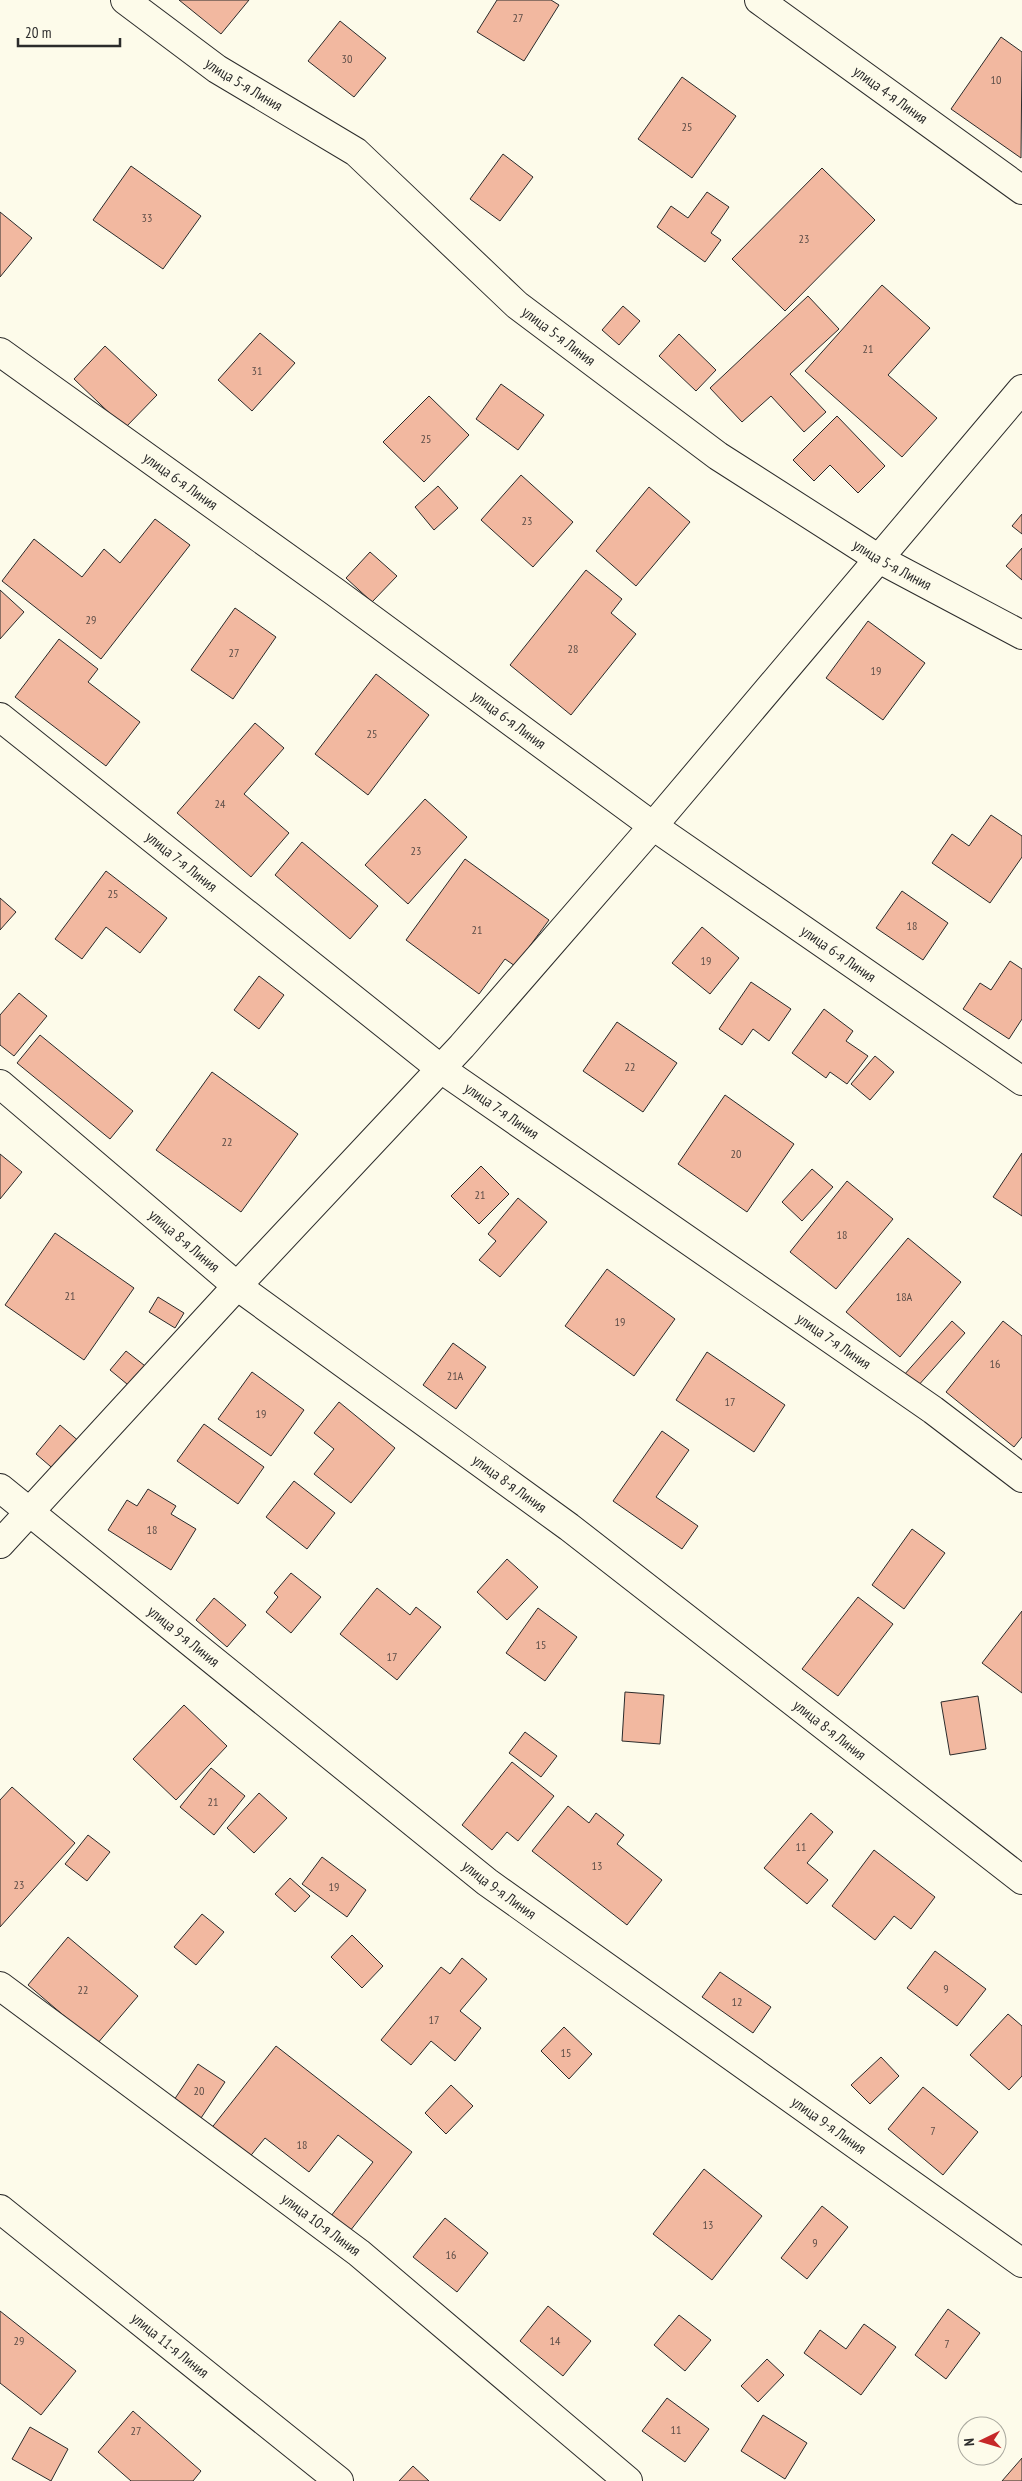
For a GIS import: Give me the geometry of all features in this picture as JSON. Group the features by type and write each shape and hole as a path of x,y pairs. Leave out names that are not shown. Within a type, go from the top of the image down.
{"street":[{"name":"улица 5-я Линия","path":"125,0 217,69 356,152 517,305 718,456 879,559 1022,634"},
{"name":"улица 4-я Линия","path":"759,0 1022,190"},
{"name":"улица 6-я Линия","path":"0,352 335,592 653,826 1022,1081"},
{"path":"0,1544 237,1286 441,1069 653,826 1022,389"},
{"name":"улица 7-я Линия","path":"0,717 441,1069 933,1410 1022,1478"},
{"name":"улица 8-я Линия","path":"0,1084 237,1286 569,1527 1022,1880"},
{"name":"улица 9-я Линия","path":"0,1488 30,1510 487,1882 1022,2263"},
{"name":"улица 10-я Линия","path":"0,1986 359,2253 628,2481"},
{"name":"улица 11-я Линия","path":"0,2208 339,2481"}],"building":[{"path":"179,0 249,0 221,34"},
{"path":"497,0 551,0 559,5 524,61 477,32"},
{"path":"340,21 386,58 354,97 308,61"},
{"path":"1001,37 1022,52 1021,158 951,109"},
{"path":"682,77 736,116 692,178 638,139"},
{"path":"503,154 533,177 500,221 470,199"},
{"path":"131,166 201,216 163,269 93,220"},
{"path":"822,168 875,220 785,311 732,259"},
{"path":"707,192 729,207 711,233 721,240 705,262 657,227 671,206 688,218"},
{"path":"0,212 32,238 0,277"},
{"path":"882,285 930,328 888,375 937,418 902,457 805,371"},
{"path":"808,296 839,329 790,374 826,412 804,432 771,396 742,422 710,388"},
{"path":"623,306 640,321 619,345 602,330"},
{"path":"260,333 295,363 252,411 218,380"},
{"path":"679,334 716,370 696,391 659,356"},
{"path":"105,346 157,395 125,428 74,379"},
{"path":"501,384 544,415 518,450 476,419"},
{"path":"429,396 469,435 424,482 383,442"},
{"path":"837,416 885,466 858,493 830,465 814,481 793,460"},
{"path":"521,475 573,522 533,567 481,520"},
{"path":"438,486 458,508 434,530 415,507"},
{"path":"649,487 690,522 636,586 596,551"},
{"path":"1022,514 1022,534 1012,526"},
{"path":"155,519 190,545 101,659 2,581 34,539 82,577 104,549 120,563"},
{"path":"1022,548 1022,580 1006,566"},
{"path":"370,552 397,576 372,602 346,578"},
{"path":"586,570 622,599 611,613 636,634 571,715 510,665"},
{"path":"0,590 24,612 0,639"},
{"path":"235,608 276,637 233,699 191,670"},
{"path":"868,621 925,663 883,720 826,678"},
{"path":"59,639 98,669 88,682 140,722 106,766 15,697"},
{"path":"376,674 429,715 368,795 315,754"},
{"path":"255,723 284,748 244,794 289,833 251,877 177,813"},
{"path":"425,799 467,837 408,904 365,865"},
{"path":"991,815 1022,836 1022,857 990,903 932,863 952,834 969,846"},
{"path":"302,842 378,906 350,939 275,875"},
{"path":"465,859 549,920 515,966 505,959 479,994 406,940"},
{"path":"106,871 167,918 140,953 106,927 82,959 55,939"},
{"path":"902,891 948,923 923,960 876,928"},
{"path":"0,898 16,912 0,930"},
{"path":"702,927 739,958 710,994 672,963"},
{"path":"1010,961 1022,969 1022,1019 1009,1039 963,1009 980,983 991,990"},
{"path":"259,976 284,995 259,1029 234,1010"},
{"path":"751,982 791,1009 769,1041 753,1029 742,1045 719,1029"},
{"path":"19,993 47,1016 14,1056 0,1045 0,1015"},
{"path":"824,1009 853,1031 846,1041 868,1056 847,1084 830,1072 826,1078 792,1053"},
{"path":"617,1022 677,1063 643,1112 583,1071"},
{"path":"40,1035 133,1111 110,1139 17,1063"},
{"path":"875,1056 894,1072 870,1100 851,1084"},
{"path":"212,1072 298,1134 241,1212 156,1150"},
{"path":"725,1095 794,1144 747,1212 678,1164"},
{"path":"1022,1153 1022,1216 993,1197"},
{"path":"0,1154 22,1172 0,1199"},
{"path":"481,1166 509,1194 479,1224 451,1196"},
{"path":"812,1169 833,1187 802,1221 782,1202"},
{"path":"847,1181 893,1219 836,1289 790,1252"},
{"path":"518,1198 547,1222 500,1277 479,1260 496,1241 488,1234"},
{"path":"55,1233 134,1288 84,1360 5,1305"},
{"path":"908,1238 961,1282 900,1357 846,1312"},
{"path":"607,1269 675,1319 634,1376 565,1326"},
{"path":"158,1297 184,1313 175,1328 149,1312"},
{"path":"952,1321 965,1333 917,1387 904,1375"},
{"path":"1003,1321 1022,1336 1022,1437 1014,1447 946,1392"},
{"path":"453,1343 486,1367 456,1409 423,1385"},
{"path":"126,1351 149,1369 133,1389 110,1370"},
{"path":"707,1352 785,1405 754,1452 676,1400"},
{"path":"252,1372 304,1410 271,1456 218,1419"},
{"path":"339,1402 395,1448 351,1503 314,1474 334,1449 314,1433"},
{"path":"204,1424 264,1467 238,1504 177,1461"},
{"path":"60,1425 81,1443 57,1472 36,1454"},
{"path":"662,1431 689,1450 656,1497 698,1526 682,1549 613,1501"},
{"path":"294,1481 335,1513 307,1549 266,1517"},
{"path":"148,1489 176,1506 171,1514 196,1529 171,1570 108,1530 127,1500 137,1506"},
{"path":"912,1529 945,1553 904,1609 872,1585"},
{"path":"507,1559 538,1587 507,1620 477,1592"},
{"path":"291,1573 321,1597 291,1633 266,1612 278,1597 274,1593"},
{"path":"377,1588 410,1615 416,1607 441,1627 397,1680 340,1634"},
{"path":"858,1597 893,1624 838,1696 802,1669"},
{"path":"214,1598 246,1625 227,1647 196,1620"},
{"path":"538,1608 577,1637 545,1681 506,1653"},
{"path":"1022,1611 1022,1693 982,1663"},
{"path":"625,1692 664,1695 660,1744 622,1741"},
{"path":"978,1696 986,1749 950,1755 941,1702"},
{"path":"184,1705 227,1746 176,1800 133,1759"},
{"path":"525,1732 557,1756 541,1777 509,1753"},
{"path":"512,1762 554,1796 518,1841 507,1832 492,1850 462,1825"},
{"path":"211,1768 245,1796 214,1835 180,1807"},
{"path":"12,1787 75,1843 0,1927 0,1800"},
{"path":"259,1793 287,1818 254,1853 227,1828"},
{"path":"568,1806 589,1823 596,1813 624,1835 617,1844 662,1880 627,1925 532,1851"},
{"path":"811,1813 833,1832 807,1863 828,1880 807,1904 764,1868"},
{"path":"88,1835 110,1852 87,1881 65,1864"},
{"path":"874,1850 935,1897 911,1929 894,1916 875,1940 832,1906"},
{"path":"322,1857 366,1890 347,1917 302,1884"},
{"path":"290,1878 310,1896 295,1912 275,1894"},
{"path":"202,1914 224,1932 196,1965 174,1947"},
{"path":"352,1935 383,1966 362,1988 331,1957"},
{"path":"68,1937 138,1996 97,2044 28,1985"},
{"path":"935,1951 986,1989 957,2026 907,1988"},
{"path":"462,1958 487,1979 460,2011 481,2028 455,2061 431,2041 411,2065 381,2040 441,1967 450,1974"},
{"path":"720,1972 771,2007 753,2033 702,1997"},
{"path":"1008,2014 1022,2026 1022,2076 1009,2090 970,2055"},
{"path":"564,2027 592,2054 569,2079 541,2051"},
{"path":"276,2046 412,2152 350,2231 331,2216 373,2162 338,2135 309,2172 265,2138 248,2159 210,2130"},
{"path":"881,2057 899,2076 870,2104 851,2085"},
{"path":"198,2064 225,2082 201,2118 174,2100"},
{"path":"451,2085 473,2106 446,2134 425,2113"},
{"path":"923,2087 978,2132 943,2175 888,2129"},
{"path":"704,2169 762,2216 712,2280 653,2234"},
{"path":"822,2206 848,2227 807,2279 781,2258"},
{"path":"445,2218 488,2253 457,2292 413,2257"},
{"path":"548,2306 591,2341 563,2376 520,2341"},
{"path":"948,2309 980,2333 946,2379 915,2355"},
{"path":"0,2311 76,2371 41,2415 0,2383"},
{"path":"679,2315 711,2340 685,2371 654,2345"},
{"path":"864,2324 896,2347 861,2395 804,2353 820,2330 846,2349"},
{"path":"767,2359 784,2375 758,2402 741,2386"},
{"path":"667,2398 709,2429 685,2462 642,2431"},
{"path":"133,2411 201,2471 193,2481 131,2481 98,2452"},
{"path":"763,2415 807,2443 785,2479 741,2451"},
{"path":"30,2427 68,2449 51,2481 12,2459"},
{"path":"1022,2458 1022,2481 1002,2481"},
{"path":"413,2466 429,2481 399,2481"}]}
